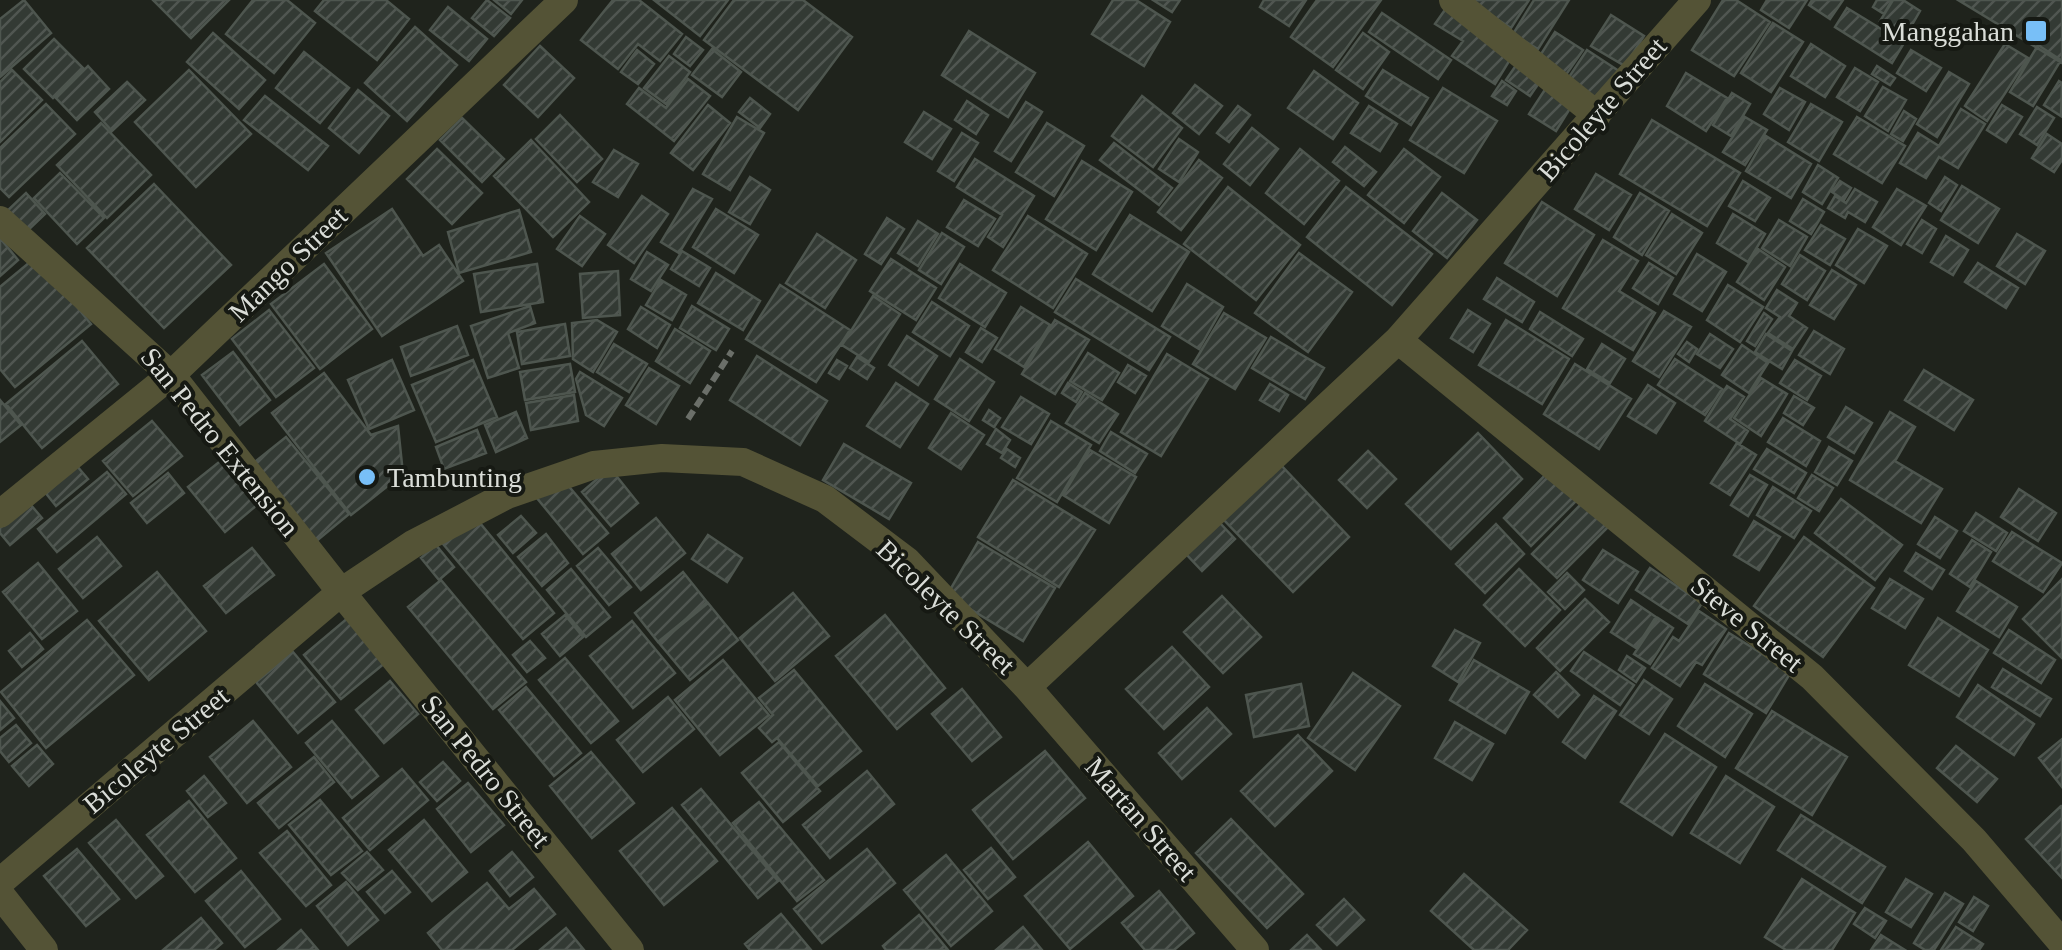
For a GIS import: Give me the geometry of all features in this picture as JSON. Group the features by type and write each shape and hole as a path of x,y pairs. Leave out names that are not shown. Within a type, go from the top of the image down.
{"street":[{"name":"Mango Street","path":"0,514 171,375 564,0"},
{"path":"1453,0 1597,115"},
{"name":"Bicoleyte Street","path":"0,882 341,592 413,544 507,495 594,465 662,458 743,462 826,498 906,561 1027,687 1398,340 1697,0"},
{"name":"San Pedro Extension","path":"0,220 171,375 341,592"},
{"name":"Steve Street","path":"1398,340 1812,677 1974,840 2062,942"},
{"name":"San Pedro Street","path":"341,592 630,950"},
{"name":"Martan Street","path":"1027,687 1255,950"},
{"path":"0,894 44,950"}],"path":[{"path":"662,458 732,352"}],"building":[{"path":"24,0 51,33 0,77 0,19"},
{"path":"153,0 229,0 191,38"},
{"path":"253,0 287,0 315,23 274,73 226,34"},
{"path":"324,0 386,0 409,19 377,60 315,11"},
{"path":"487,0 510,18 494,36 472,18"},
{"path":"494,0 522,0 511,14"},
{"path":"613,0 639,0 682,34 660,61 638,44 618,69 581,40"},
{"path":"654,0 728,0 700,36"},
{"path":"734,0 803,0 852,37 798,110 704,40"},
{"path":"1113,0 1136,0 1170,22 1144,66 1092,34"},
{"path":"1153,0 1180,0 1172,12"},
{"path":"1264,0 1306,0 1289,26 1260,7"},
{"path":"1317,0 1381,0 1333,67 1291,37"},
{"path":"1467,0 1529,0 1511,28"},
{"path":"1534,0 1569,0 1538,49 1513,34"},
{"path":"1723,0 1736,0 1770,22 1734,76 1692,50"},
{"path":"1767,0 1807,0 1789,28 1761,10"},
{"path":"1812,0 1843,0 1830,19 1809,5"},
{"path":"1877,0 1892,0 1884,14 1873,7"},
{"path":"1893,0 1903,0 1920,11 1905,37 1880,21"},
{"name":"Manggahan","path":"1958,0 2062,0 2062,63"},
{"path":"448,7 487,39 469,61 430,30"},
{"path":"1447,7 1516,50 1495,84 1452,56 1463,41 1435,24"},
{"path":"1847,8 1904,43 1892,63 1835,27"},
{"path":"1382,13 1451,60 1438,79 1369,32"},
{"path":"1611,15 1644,36 1625,66 1591,46"},
{"path":"1773,23 1803,42 1771,92 1741,73"},
{"path":"415,27 457,65 407,121 365,83"},
{"path":"969,31 1035,73 1008,117 942,75"},
{"path":"1555,32 1583,50 1563,79 1536,62"},
{"path":"213,33 265,80 239,109 187,62"},
{"path":"1363,33 1389,52 1363,89 1336,70"},
{"path":"686,37 703,50 690,66 674,54"},
{"path":"54,39 83,68 53,98 24,69"},
{"path":"1811,44 1845,66 1825,97 1791,76"},
{"path":"2005,44 2028,58 1987,121 1965,106"},
{"path":"2038,45 2061,60 2033,106 2010,92"},
{"path":"540,46 574,78 538,117 504,85"},
{"path":"712,49 741,72 722,97 692,75"},
{"path":"637,50 654,64 638,84 621,72"},
{"path":"1587,50 1619,71 1597,103 1565,83"},
{"path":"1911,50 1941,68 1926,91 1897,73"},
{"path":"304,52 349,88 320,123 276,88"},
{"path":"669,56 690,72 666,104 644,88"},
{"path":"1519,61 1543,77 1530,96 1506,80"},
{"path":"88,66 109,89 77,120 56,98"},
{"path":"1877,66 1895,78 1890,85 1872,74"},
{"path":"1855,68 1878,82 1860,111 1837,97"},
{"path":"12,70 42,100 0,142 0,82"},
{"path":"189,70 251,134 196,187 135,122"},
{"path":"1383,70 1428,98 1411,125 1366,96"},
{"path":"1314,71 1358,103 1333,139 1288,108"},
{"path":"1949,72 1969,84 1937,137 1917,124"},
{"path":"1686,73 1727,98 1706,131 1667,106"},
{"path":"688,79 710,96 674,141 627,104 639,88 666,108"},
{"path":"1502,81 1516,91 1507,105 1492,96"},
{"path":"2059,81 2062,83 2061,116 2044,105"},
{"path":"127,82 145,100 112,131 95,112"},
{"path":"1195,85 1222,106 1199,134 1173,113"},
{"path":"1548,85 1574,102 1556,131 1529,114"},
{"path":"1883,87 1906,100 1888,131 1865,116"},
{"path":"1443,88 1497,121 1464,173 1410,140"},
{"path":"1780,88 1805,102 1789,130 1764,114"},
{"path":"358,90 389,116 359,153 329,128"},
{"path":"1732,93 1750,104 1731,136 1713,125"},
{"path":"265,96 328,146 308,170 244,120"},
{"path":"1142,96 1182,128 1153,167 1112,136"},
{"path":"750,98 770,114 760,128 739,112"},
{"path":"967,101 988,115 976,134 955,120"},
{"path":"1026,102 1042,112 1011,161 995,151"},
{"path":"46,104 75,134 9,197 0,188 0,148"},
{"path":"1811,104 1842,122 1819,161 1788,142"},
{"path":"708,105 730,123 693,170 671,153"},
{"path":"2002,105 2022,117 2006,142 1987,130"},
{"path":"1238,106 1250,115 1229,142 1217,133"},
{"path":"1369,106 1397,124 1380,151 1351,133"},
{"path":"2037,107 2054,118 2037,145 2020,134"},
{"path":"1961,109 1985,124 1958,168 1939,157 1926,178 1900,163 1918,133 1939,146"},
{"path":"1904,111 1916,119 1903,141 1891,134"},
{"path":"924,112 951,129 932,159 905,142"},
{"path":"560,115 602,159 577,182 536,139"},
{"path":"737,117 764,133 730,190 703,174"},
{"path":"1745,117 1767,130 1745,165 1723,152"},
{"path":"1857,117 1905,146 1882,183 1834,154"},
{"path":"462,118 504,159 482,182 440,140"},
{"path":"1652,120 1740,173 1707,226 1620,174"},
{"path":"101,123 151,175 107,218 57,165"},
{"path":"1047,123 1084,146 1054,196 1016,172"},
{"path":"1252,128 1278,149 1250,185 1224,164"},
{"path":"962,133 978,143 954,181 938,171"},
{"path":"2047,134 2062,144 2062,160 2054,172 2032,158"},
{"path":"1766,136 1811,164 1791,198 1746,171"},
{"path":"1179,139 1198,152 1179,182 1159,169"},
{"path":"531,140 589,202 553,237 494,176"},
{"path":"1114,143 1172,188 1159,205 1100,160"},
{"path":"1345,147 1376,172 1364,186 1333,162"},
{"path":"437,149 482,193 452,224 407,179"},
{"path":"1300,149 1339,181 1304,224 1266,193"},
{"path":"1404,149 1440,177 1404,223 1368,195"},
{"path":"614,150 638,164 618,197 593,182"},
{"path":"975,159 1034,196 1003,247 988,237 1002,215 957,187"},
{"path":"1199,160 1222,178 1181,230 1158,212"},
{"path":"1082,161 1132,192 1096,250 1046,219"},
{"path":"1818,165 1838,178 1822,204 1803,192"},
{"path":"60,173 104,218 77,244 34,198"},
{"path":"1596,174 1631,195 1609,230 1575,209"},
{"path":"750,177 770,190 750,224 729,212"},
{"path":"1945,177 1957,185 1941,211 1929,203"},
{"path":"1743,181 1770,198 1755,221 1729,206"},
{"path":"1840,181 1851,188 1844,200 1832,192"},
{"path":"154,184 231,265 164,328 87,248"},
{"path":"1962,186 1999,209 1978,243 1941,220"},
{"path":"1228,187 1300,245 1256,300 1184,244"},
{"path":"1346,187 1432,254 1392,305 1307,237"},
{"path":"693,189 712,199 679,253 661,242"},
{"path":"1855,189 1877,202 1865,222 1848,212 1845,218 1828,208 1835,196 1846,203"},
{"path":"1897,189 1926,206 1901,245 1873,227"},
{"path":"26,193 45,214 24,234 4,214"},
{"path":"1442,193 1477,220 1447,258 1413,231"},
{"path":"1640,193 1669,211 1642,255 1614,237"},
{"path":"642,196 668,214 634,263 608,245"},
{"path":"1803,199 1824,212 1811,234 1790,221"},
{"path":"964,200 995,219 978,246 947,227"},
{"path":"1542,202 1594,235 1557,296 1505,263"},
{"path":"392,209 423,256 439,245 463,281 382,336 326,253"},
{"path":"716,209 758,235 734,273 693,247"},
{"path":"519,210 531,252 459,273 448,232"},
{"path":"1672,214 1702,233 1676,274 1646,255"},
{"path":"1733,214 1765,234 1748,262 1717,243"},
{"path":"1130,215 1189,252 1152,311 1093,274"},
{"path":"580,216 605,234 582,266 557,249"},
{"path":"1028,216 1087,254 1053,308 993,270"},
{"path":"887,218 904,229 881,264 865,254"},
{"path":"1779,220 1807,237 1790,266 1762,248"},
{"path":"1922,220 1936,229 1922,253 1907,244"},
{"path":"918,221 938,234 918,266 898,253"},
{"path":"1821,225 1845,239 1830,265 1805,250"},
{"path":"1858,229 1887,246 1864,283 1836,265"},
{"path":"942,233 964,247 941,284 919,270"},
{"path":"817,234 856,260 825,308 786,283"},
{"path":"2017,234 2045,251 2025,284 1997,266"},
{"path":"1946,236 1968,250 1953,275 1931,262"},
{"path":"0,238 18,260 0,276"},
{"path":"1603,240 1638,261 1619,291 1655,313 1633,350 1563,308"},
{"path":"1758,249 1785,267 1764,300 1737,282"},
{"path":"682,251 710,268 699,286 671,269"},
{"path":"647,252 668,265 651,291 631,279"},
{"path":"1299,253 1352,292 1308,352 1255,313"},
{"path":"1697,254 1726,272 1702,311 1674,294"},
{"path":"1800,255 1825,271 1807,300 1782,284"},
{"path":"36,257 91,324 15,387 0,369 0,287"},
{"path":"891,259 936,288 916,320 870,291"},
{"path":"1649,263 1673,278 1658,304 1633,288"},
{"path":"1978,263 2018,288 2006,308 1965,282"},
{"path":"324,264 372,329 320,369 271,304"},
{"path":"537,264 543,302 481,312 474,274"},
{"path":"960,264 1006,293 985,327 939,298"},
{"path":"1832,270 1856,285 1834,319 1810,305"},
{"path":"618,271 620,315 583,318 580,274"},
{"path":"716,273 760,301 743,330 698,303"},
{"path":"1497,278 1534,302 1522,322 1484,299"},
{"path":"1076,279 1170,337 1149,370 1055,312"},
{"path":"661,280 686,295 672,320 646,305"},
{"path":"1187,284 1223,307 1199,349 1162,326"},
{"path":"780,285 850,330 816,382 746,339"},
{"path":"1728,285 1763,307 1740,342 1707,320"},
{"path":"1777,290 1797,303 1789,316 1807,328 1793,349 1768,333 1780,317 1766,308"},
{"path":"873,296 900,314 869,362 842,345"},
{"path":"932,302 969,326 950,356 913,332"},
{"path":"530,306 535,323 508,333 519,368 488,378 471,326"},
{"path":"692,306 729,329 716,350 680,328"},
{"path":"641,307 670,325 657,348 628,329"},
{"path":"1021,307 1050,325 1024,367 995,349"},
{"path":"269,310 314,368 276,397 232,339"},
{"path":"1468,310 1490,324 1473,352 1451,338"},
{"path":"1664,311 1691,327 1659,377 1633,361"},
{"path":"1540,312 1583,339 1572,356 1530,329"},
{"path":"1224,313 1266,338 1235,389 1193,364"},
{"path":"1764,313 1772,319 1755,346 1747,341"},
{"path":"597,320 617,332 593,372 573,359 572,323"},
{"path":"1055,320 1089,340 1055,394 1022,374"},
{"path":"1506,320 1569,359 1542,404 1479,365"},
{"path":"565,324 570,356 522,364 517,332"},
{"path":"457,326 468,355 411,376 401,347"},
{"path":"981,328 997,338 982,362 966,352"},
{"path":"675,329 710,351 690,383 656,361"},
{"path":"1814,331 1844,349 1830,374 1799,355"},
{"path":"1710,334 1733,349 1720,368 1697,354"},
{"path":"1766,334 1792,351 1782,369 1755,352"},
{"path":"907,336 937,356 918,385 889,365"},
{"path":"1271,337 1324,368 1305,399 1252,368"},
{"path":"82,341 118,384 42,448 6,404"},
{"path":"1687,342 1697,349 1689,362 1678,354"},
{"path":"614,344 647,364 629,392 597,372"},
{"path":"1602,344 1625,359 1610,383 1587,369"},
{"path":"1742,345 1768,363 1749,393 1722,375"},
{"path":"233,352 270,400 240,425 202,375"},
{"path":"1088,353 1119,373 1102,400 1070,381"},
{"path":"1167,354 1208,379 1161,456 1121,432"},
{"path":"757,356 827,401 800,445 730,400"},
{"path":"857,357 874,368 867,379 850,368"},
{"path":"960,359 994,382 969,421 935,399"},
{"path":"1675,359 1722,389 1705,415 1658,385"},
{"path":"392,360 414,410 369,429 348,380"},
{"path":"473,360 497,417 436,442 412,385"},
{"path":"837,360 847,366 839,379 829,373"},
{"path":"1795,360 1821,376 1807,400 1780,383"},
{"path":"570,364 575,392 525,400 520,372"},
{"path":"1575,364 1631,399 1599,449 1544,414"},
{"path":"1128,365 1146,376 1135,393 1118,382"},
{"path":"649,368 679,386 656,424 626,405"},
{"path":"1924,370 1973,400 1954,430 1905,400"},
{"path":"580,372 622,398 604,426 586,415 576,379"},
{"path":"324,373 371,435 398,426 403,474 351,515 272,413"},
{"path":"1761,378 1787,394 1761,436 1734,418"},
{"path":"896,383 928,404 900,447 867,426"},
{"path":"1068,383 1082,392 1076,402 1062,393"},
{"path":"1270,384 1288,395 1279,411 1260,400"},
{"path":"1648,385 1675,403 1656,433 1628,416"},
{"path":"1727,386 1744,397 1730,419 1748,431 1740,444 1705,421"},
{"path":"1085,393 1118,414 1099,443 1066,423"},
{"path":"574,395 578,421 531,430 526,403"},
{"path":"1794,396 1814,408 1803,425 1784,413"},
{"path":"1021,397 1049,414 1031,444 1002,427"},
{"path":"0,400 21,425 0,442"},
{"path":"1846,407 1872,423 1854,453 1828,437"},
{"path":"989,410 1000,418 994,427 983,420"},
{"path":"516,412 527,438 496,452 485,425"},
{"path":"1890,412 1915,427 1895,461 1942,489 1921,523 1850,480"},
{"path":"951,413 984,435 961,469 929,448"},
{"path":"1783,418 1820,441 1806,466 1768,442"},
{"path":"152,421 182,456 133,496 103,461"},
{"path":"1051,421 1091,445 1057,502 1017,478"},
{"path":"996,429 1010,440 1002,453 987,444"},
{"path":"477,430 486,453 444,469 436,447"},
{"path":"1111,432 1147,454 1135,473 1100,451"},
{"path":"1478,433 1522,479 1451,549 1406,504"},
{"path":"286,437 349,514 314,543 251,465"},
{"path":"1737,443 1756,455 1730,495 1711,483"},
{"path":"844,444 911,483 889,519 823,480"},
{"path":"1829,447 1852,461 1837,485 1815,472"},
{"path":"1007,449 1020,458 1015,467 1001,458"},
{"path":"1767,449 1806,473 1794,493 1754,469"},
{"path":"1090,450 1136,477 1109,523 1063,495"},
{"path":"1368,451 1396,479 1367,508 1339,480"},
{"path":"228,455 264,499 225,532 188,487"},
{"path":"71,459 88,479 56,506 40,486"},
{"path":"1280,464 1349,537 1293,592 1223,519"},
{"path":"610,468 638,503 611,526 582,492"},
{"path":"107,472 126,494 57,552 38,529"},
{"path":"1548,472 1576,501 1531,546 1504,518"},
{"path":"168,473 184,493 147,523 131,503"},
{"path":"1750,475 1767,485 1748,516 1731,505"},
{"path":"1812,475 1833,488 1819,511 1798,498"},
{"path":"561,477 608,533 583,554 536,497"},
{"path":"1013,480 1095,530 1059,587 978,537"},
{"path":"1773,487 1811,511 1794,538 1757,515"},
{"path":"2019,489 2056,513 2038,541 2001,517"},
{"path":"1841,499 1902,545 1875,580 1815,533"},
{"path":"1584,501 1609,526 1557,578 1532,554"},
{"path":"30,504 42,518 10,545 0,528"},
{"path":"1976,513 2007,533 1996,551 1964,531"},
{"path":"521,516 536,533 513,553 498,535"},
{"path":"475,517 554,613 523,639 443,544"},
{"path":"1935,517 1957,531 1940,558 1918,544"},
{"path":"656,518 685,553 641,590 612,554"},
{"path":"1754,521 1780,537 1759,570 1734,555"},
{"path":"1219,522 1235,539 1202,571 1186,554"},
{"path":"1496,524 1524,554 1485,593 1456,564"},
{"path":"2012,532 2062,563 2043,592 1993,561"},
{"path":"546,534 568,563 542,586 518,557"},
{"path":"708,535 742,558 727,582 692,559"},
{"path":"97,537 121,566 83,598 59,569"},
{"path":"1804,537 1874,588 1823,657 1754,606"},
{"path":"1972,540 1991,552 1970,587 1950,574"},
{"path":"978,542 1055,588 1023,641 947,595"},
{"path":"436,545 454,567 439,580 421,558"},
{"path":"252,548 274,575 226,613 204,586"},
{"path":"598,548 631,587 609,605 577,566"},
{"path":"1603,550 1638,572 1618,603 1583,580"},
{"path":"1916,553 1944,570 1932,589 1905,571"},
{"path":"38,563 77,611 42,639 3,592"},
{"path":"1650,568 1702,603 1688,624 1636,590"},
{"path":"571,569 610,617 586,637 547,590"},
{"path":"1519,569 1560,610 1525,646 1484,605"},
{"path":"157,572 206,631 149,680 99,621"},
{"path":"683,572 707,602 658,642 635,613"},
{"path":"1567,573 1584,590 1565,609 1548,592"},
{"path":"1890,579 1923,599 1905,628 1872,608"},
{"path":"2062,579 2062,658 2023,619"},
{"path":"441,580 526,682 493,709 408,607"},
{"path":"1976,581 2017,607 1999,637 1957,611"},
{"path":"793,593 829,636 775,681 740,638"},
{"path":"1222,596 1261,637 1223,673 1184,632"},
{"path":"1585,599 1609,622 1560,671 1537,648"},
{"path":"1631,600 1656,617 1636,648 1611,632"},
{"path":"708,603 738,640 690,680 659,643"},
{"path":"1699,611 1726,629 1702,665 1696,662 1680,686 1652,668 1673,637 1679,641"},
{"path":"565,615 583,637 560,656 542,634"},
{"path":"885,615 945,688 897,729 836,656"},
{"path":"349,617 386,662 341,699 304,655"},
{"path":"1658,618 1673,628 1650,664 1634,654"},
{"path":"1938,618 1988,650 1959,696 1909,665"},
{"path":"87,620 134,675 46,748 1,692"},
{"path":"632,621 675,673 633,708 590,656"},
{"path":"1455,630 1480,643 1458,682 1433,666"},
{"path":"2009,630 2055,660 2041,683 1994,653"},
{"path":"30,633 43,649 22,667 9,651"},
{"path":"1729,633 1791,672 1766,713 1704,674"},
{"path":"530,641 545,658 527,672 513,655"},
{"path":"1172,647 1209,687 1164,729 1126,689"},
{"path":"293,652 335,702 298,733 256,682"},
{"path":"1584,652 1634,685 1620,705 1571,671"},
{"path":"1627,656 1645,668 1636,682 1619,670"},
{"path":"565,658 618,721 591,743 539,680"},
{"path":"723,660 769,715 720,755 675,700"},
{"path":"1474,660 1529,692 1505,733 1450,700"},
{"path":"2003,669 2051,699 2040,716 1992,687"},
{"path":"794,670 861,751 818,786 777,738 772,742 759,728 773,715 759,698"},
{"path":"1556,672 1579,695 1558,717 1534,695"},
{"path":"1353,673 1400,706 1355,770 1308,738"},
{"path":"1644,680 1672,699 1649,734 1620,715"},
{"path":"390,681 418,714 384,743 356,710"},
{"path":"1301,684 1309,726 1254,737 1246,695"},
{"path":"1705,684 1752,714 1725,757 1678,726"},
{"path":"1978,685 2034,724 2014,755 1957,717"},
{"path":"526,687 581,753 554,776 499,710"},
{"path":"962,689 1001,737 972,761 932,714"},
{"path":"1594,696 1616,711 1585,758 1563,742"},
{"path":"668,697 694,729 643,772 617,740"},
{"path":"0,701 14,718 0,730"},
{"path":"1207,708 1231,734 1182,779 1159,753"},
{"path":"1772,711 1847,757 1812,815 1736,768"},
{"path":"253,721 291,767 247,803 210,757"},
{"path":"332,721 378,776 352,798 306,743"},
{"path":"1455,722 1493,744 1472,780 1435,758"},
{"path":"16,725 31,743 9,762 0,751 0,738"},
{"path":"1665,734 1716,767 1672,835 1621,802"},
{"path":"1298,735 1332,771 1275,826 1241,791"},
{"path":"2062,739 2062,787 2039,758"},
{"path":"779,742 820,791 783,822 742,773"},
{"path":"37,745 53,764 29,786 12,766"},
{"path":"1956,746 1997,779 1977,802 1937,768"},
{"path":"1045,751 1085,798 1013,859 973,810"},
{"path":"591,752 634,803 592,838 550,786"},
{"path":"314,757 334,782 279,828 258,803"},
{"path":"443,762 460,781 437,801 420,782"},
{"path":"402,769 428,800 370,850 343,818"},
{"path":"867,771 894,804 830,858 803,825"},
{"path":"204,776 226,803 208,817 187,791"},
{"path":"1726,776 1774,807 1740,863 1691,833"},
{"path":"468,783 504,825 471,852 437,809"},
{"path":"701,789 778,881 758,898 682,805"},
{"path":"320,800 362,851 331,875 289,825"},
{"path":"189,801 236,858 195,892 147,835"},
{"path":"759,802 824,880 797,901 733,823"},
{"path":"2062,806 2062,878 2026,839"},
{"path":"672,808 717,861 664,905 620,851"},
{"path":"1801,815 1885,867 1862,903 1778,850"},
{"path":"1231,819 1303,894 1267,928 1196,853"},
{"path":"116,820 163,876 136,898 89,843"},
{"path":"424,820 467,872 432,901 389,850"},
{"path":"287,831 331,885 306,906 260,853"},
{"path":"1088,842 1133,896 1070,949 1025,896"},
{"path":"991,848 1015,877 988,899 964,870"},
{"path":"77,849 119,899 86,926 44,876"},
{"path":"867,849 895,883 822,943 794,909"},
{"path":"367,852 383,870 358,890 342,873"},
{"path":"512,852 533,877 510,896 490,871"},
{"path":"946,855 992,911 951,946 904,890"},
{"path":"241,871 280,919 245,947 206,901"},
{"path":"392,871 410,892 385,913 367,892"},
{"path":"1464,874 1527,930 1508,950 1474,950 1431,911"},
{"path":"1802,879 1855,913 1832,950 1786,950 1765,937"},
{"path":"1906,879 1932,894 1911,927 1886,912"},
{"path":"346,882 378,920 348,945 317,906"},
{"path":"487,883 509,909 534,889 555,914 512,950 442,950 428,933"},
{"path":"1159,891 1194,933 1174,950 1145,950 1122,923"},
{"path":"1945,893 1963,904 1934,950 1925,950 1914,943"},
{"path":"1974,897 1988,906 1973,931 1959,922"},
{"path":"1344,899 1364,920 1337,945 1317,925"},
{"path":"1865,908 1886,921 1875,938 1854,924"},
{"path":"781,914 811,950 750,950 745,944"},
{"path":"919,915 948,950 886,950 883,946"},
{"path":"201,918 222,943 214,950 163,950"},
{"path":"1023,927 1042,950 996,950"},
{"path":"1956,927 1983,944 1979,950 1941,950"},
{"path":"566,928 584,950 540,950"},
{"path":"301,930 318,950 278,950"},
{"path":"1307,935 1321,950 1291,950"},
{"path":"1881,935 1905,950 1871,950"}],"place":[{"name":"Manggahan","path":"2036,31"},
{"name":"Tambunting","path":"367,477"}]}
